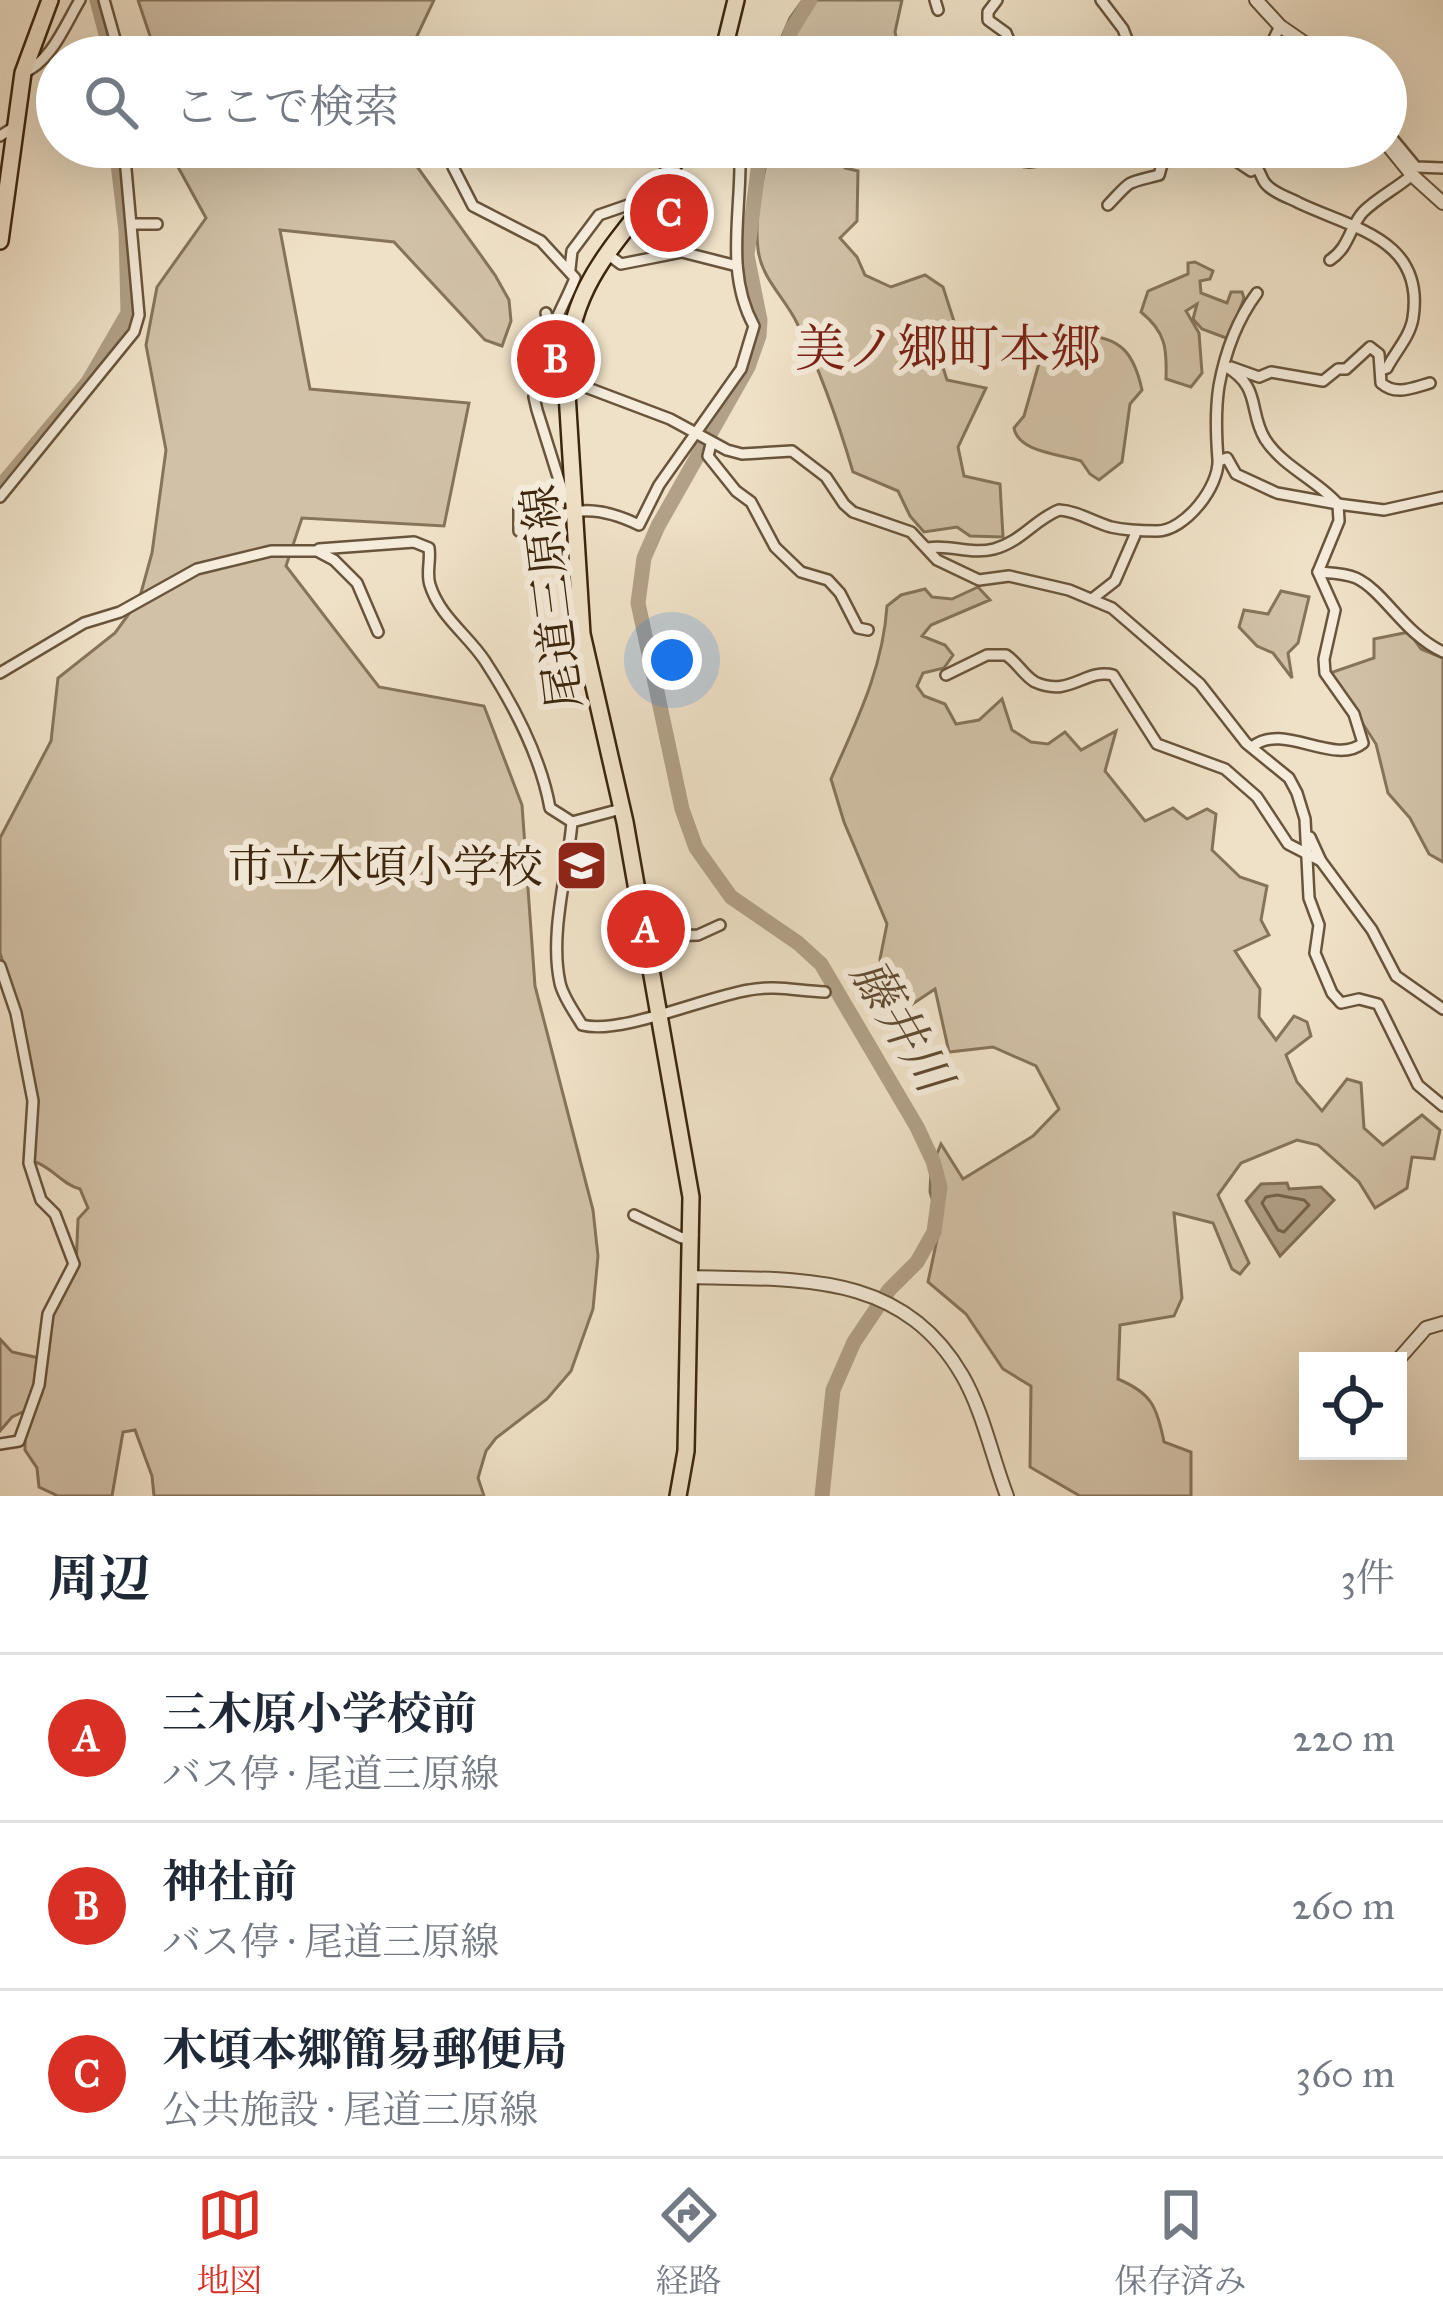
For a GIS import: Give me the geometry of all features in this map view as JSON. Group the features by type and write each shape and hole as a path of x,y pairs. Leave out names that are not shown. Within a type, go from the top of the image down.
{"main road":[{"path":"36,36 50,0"},
{"path":"727,36 736,0"},
{"path":"0,241 22,73 36,36"},
{"name":"尾道三原線","path":"670,168 584,289 572,317 566,377 582,634 622,809 691,1197 686,1451 678,1496"}],"street":[{"path":"58,36 80,0"},
{"path":"104,0 114,36"},
{"path":"997,0 988,20 1007,36"},
{"path":"1101,0 1126,36"},
{"path":"1256,0 1295,36"},
{"path":"1275,36 1280,26"},
{"path":"22,73 36,67"},
{"path":"0,136 16,126"},
{"path":"1407,156 1416,166 1443,168"},
{"path":"0,497 134,332 139,315 126,168"},
{"path":"454,168 473,206 541,241 575,278 559,322 547,337 534,397 564,496 573,507"},
{"path":"518,501 519,531 573,507 617,514 639,525 659,485 741,369 752,343 754,326 743,303 737,266 740,168"},
{"path":"1108,205 1123,185 1159,175 1161,168"},
{"path":"1257,168 1266,185 1386,241 1412,279 1413,320 1400,350 1381,370"},
{"path":"1407,168 1443,203"},
{"path":"1330,260 1341,253 1360,215 1412,175"},
{"path":"570,269 572,251 599,214 628,205 640,211"},
{"path":"132,224 157,224"},
{"path":"606,253 621,264 682,252 737,266"},
{"path":"928,548 972,552 996,548 1019,540 1059,510 1135,535 1162,532 1198,506 1219,460 1214,449 1216,410 1243,313 1257,292"},
{"path":"546,313 537,364 543,371 742,454 792,451 826,477 854,512 896,524 937,560 979,580 1009,576 1092,599 1130,621 1201,684 1252,746 1288,778 1303,809 1309,898 1319,925 1316,952 1332,993 1341,1003 1359,999 1378,1004 1418,1085 1443,1106"},
{"path":"1228,367 1259,377 1271,372 1323,381 1338,368 1346,369 1370,347 1378,354 1381,383 1388,388 1401,392 1430,383"},
{"path":"1228,367 1255,397 1258,424 1267,442 1338,504 1340,521 1318,572 1335,610 1325,673 1354,713 1363,743 1347,752 1268,738 1252,746"},
{"path":"711,444 708,456 751,502 775,547 801,572 828,580 840,593 850,619 868,630"},
{"path":"1219,460 1227,458 1236,475 1277,493 1338,504 1384,510 1443,497"},
{"path":"1114,528 1162,532"},
{"path":"1092,599 1114,581 1135,535"},
{"path":"0,673 84,623 120,612 197,569 247,554 414,542 429,548 430,588 454,629 487,664 544,775 550,808 572,822 622,809"},
{"path":"316,551 334,560 357,583 378,632"},
{"path":"1318,572 1353,576 1407,629 1443,652"},
{"path":"946,676 987,656 1006,655 1031,680 1058,688 1104,672 1113,675 1157,744 1225,769 1256,797 1288,844 1321,861"},
{"path":"572,822 568,868 558,892 560,984 582,1025 593,1028 658,1015 701,1000 776,986 825,992"},
{"path":"1305,827 1321,861 1372,930 1396,976 1443,1009"},
{"path":"642,937 698,935 720,925"},
{"path":"0,966 16,1013 33,1101 29,1163 41,1200 55,1214 74,1264 48,1314 39,1385 19,1441 0,1444"},
{"path":"634,1215 682,1238 693,1235"},
{"path":"691,1277 830,1282 868,1293 904,1313 937,1339 963,1376 1007,1496"},
{"path":"1404,1352 1426,1328 1443,1322"}],"shaded area":[{"path":"138,0 434,0 417,36 150,36"},
{"path":"803,0 902,0 896,36 782,36"},
{"path":"179,168 418,168 509,300 511,321 502,346 485,340 394,242 280,230 310,389 469,403 444,526 302,518 286,566 379,687 484,706 522,805 535,986 593,1210 598,1256 593,1309 571,1371 547,1399 486,1451 478,1478 484,1496 154,1496 152,1476 135,1430 123,1432 112,1496 58,1496 39,1487 37,1468 25,1450 25,1432 42,1393 53,1311 76,1267 78,1219 88,1208 80,1189 33,1161 38,1100 22,1022 0,953 0,838 51,741 58,678 115,633 139,600 152,553 166,450 146,345 157,287 206,218"},
{"path":"766,168 858,171 857,221 840,238 865,275 891,287 925,275 943,287 960,340 940,358 947,380 986,388 958,447 964,476 1000,484 1003,537 970,536 957,527 924,532 898,491 853,472 814,360 760,259 757,236"},
{"path":"1188,263 1213,271 1210,279 1200,281 1201,293 1227,303 1231,292 1242,292 1244,298 1229,339 1202,329 1193,319 1197,304 1186,311 1199,333 1202,373 1191,387 1166,379 1163,342 1141,312 1148,291 1188,274"},
{"path":"1082,335 1107,339 1124,349 1142,390 1130,404 1122,462 1099,480 1081,461 1023,442 1014,428 1024,416 1041,356"},
{"path":"978,587 990,600 931,625 922,636 945,645 953,655 944,668 923,673 917,686 924,696 945,704 956,724 979,720 1002,699 1012,730 1031,742 1048,744 1065,732 1081,750 1116,731 1105,771 1145,821 1173,808 1187,819 1207,809 1216,814 1212,850 1240,877 1267,886 1261,920 1269,935 1235,951 1260,989 1259,1017 1276,1040 1294,1016 1307,1022 1311,1036 1286,1055 1297,1082 1322,1111 1347,1079 1361,1083 1364,1128 1383,1145 1422,1115 1440,1130 1434,1159 1412,1157 1407,1188 1375,1208 1359,1182 1318,1145 1297,1140 1241,1163 1218,1195 1249,1263 1240,1274 1232,1269 1213,1223 1174,1213 1182,1298 1174,1316 1120,1325 1118,1379 1151,1402 1164,1442 1191,1452 1191,1496 1080,1496 1030,1467 1031,1386 1003,1369 966,1314 928,1282 940,1225 930,1192 931,1168 941,1144 963,1179 1033,1136 1059,1109 1036,1066 993,1047 949,1052 935,989 908,1007 883,990 880,959 887,924 831,779 874,673 887,606 901,595 925,589 932,597 952,599"},
{"path":"1281,591 1309,597 1298,643 1288,653 1292,678 1273,653 1257,646 1239,627 1244,610 1268,614"},
{"path":"1409,632 1421,649 1443,658 1443,862 1429,854 1410,818 1388,793 1376,744 1330,673 1374,658 1374,639"},
{"path":"0,1339 12,1352 39,1358 27,1410 12,1417 0,1431"}],"water":[{"path":"1287,1183 1289,1189 1321,1187 1334,1200 1280,1256 1246,1201 1261,1184"}],"waterway":[{"path":"97,0 106,36"},
{"name":"藤井川","path":"789,36 810,0"},
{"path":"0,487 88,382 128,313 118,168"},
{"name":"藤井川","path":"758,168 747,255 759,336 748,367 658,526 644,558 638,603 682,809 696,848 731,897 821,964 917,1127 940,1187 934,1232 917,1262 889,1290 854,1342 833,1390 822,1496"}],"place":[{"name":"木頃本郷簡易郵便局","path":"669,213"},
{"name":"神社前","path":"556,359"},
{"name":"市立木頃小学校","path":"582,866"},
{"name":"三木原小学校前","path":"646,929"}],"district":[{"name":"美ノ郷町本郷","path":"948,348"}]}
